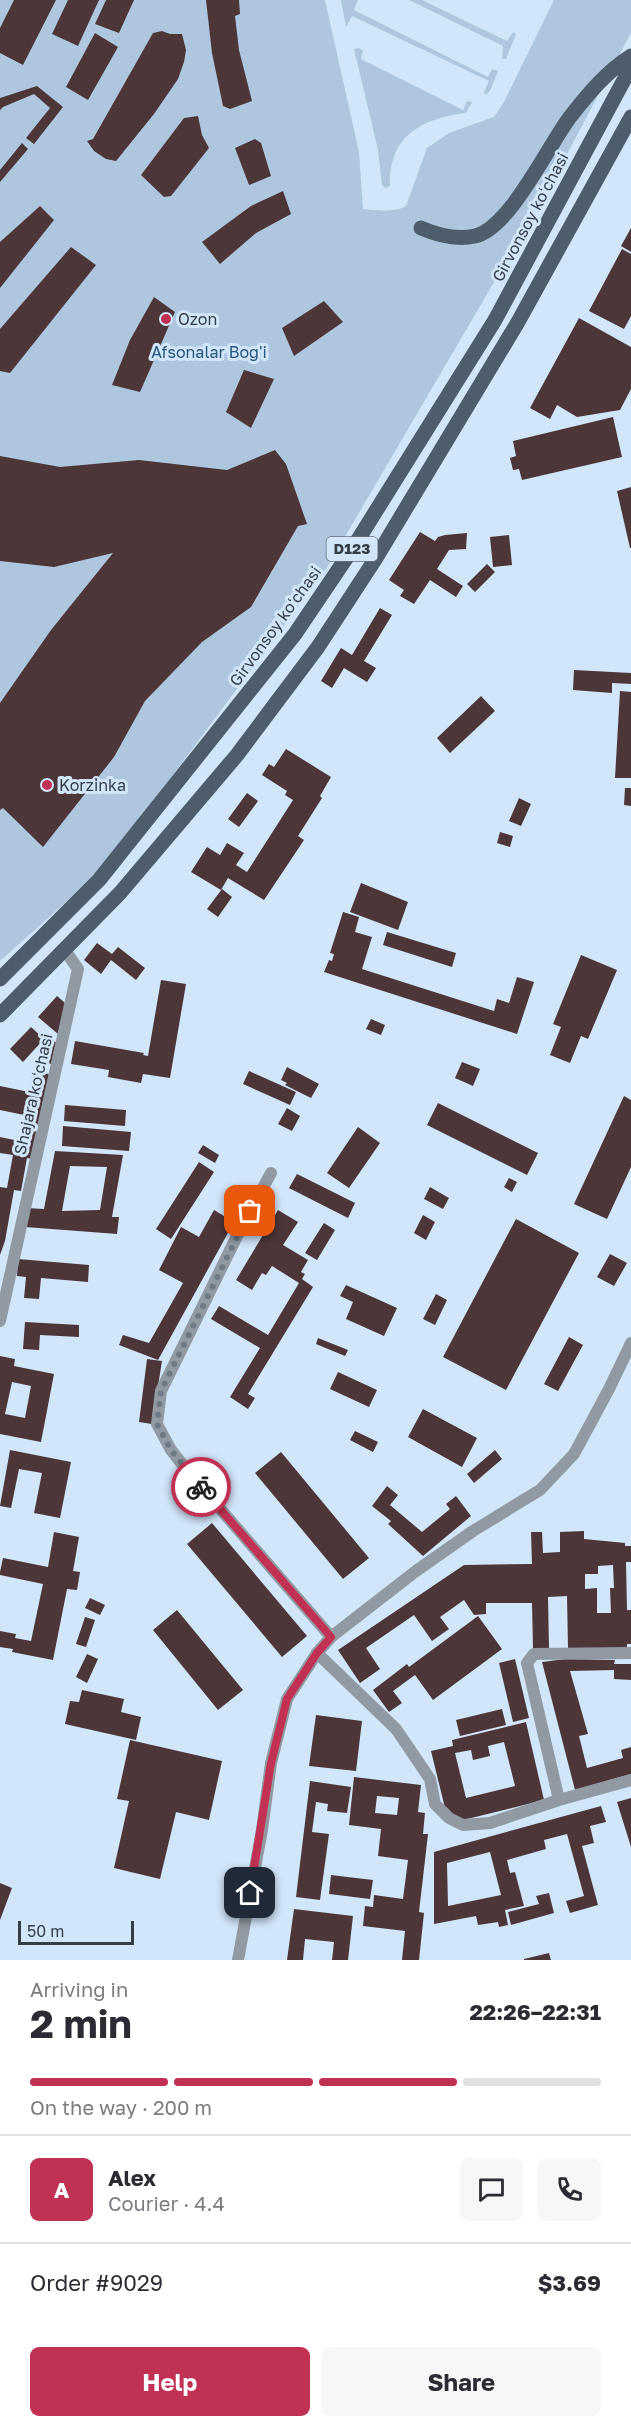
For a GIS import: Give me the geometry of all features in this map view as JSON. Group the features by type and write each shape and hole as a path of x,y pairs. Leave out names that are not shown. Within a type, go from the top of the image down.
{"main road":[{"path":"421,228 448,237 475,236 498,223 569,118 596,84 631,56"},
{"name":"Girvonsoy koʻchasi","path":"0,979 99,880 295,634 351,551 495,320 631,67"},
{"name":"D123","path":"0,1015 120,894 237,755 318,647 376,558 518,322 631,117"},
{"path":"388,490 409,502"},
{"path":"351,551 376,558"}],"street":[{"name":"Shajara koʻchasi","path":"0,1320 78,969 64,949"},
{"path":"271,1173 240,1230 161,1391 157,1424 171,1450 194,1479 331,1637"},
{"path":"238,1960 262,1830 271,1763 287,1699 317,1653 331,1637 416,1571 473,1531 540,1490 573,1454 609,1389 631,1343"},
{"path":"317,1653 396,1729 430,1779 435,1804 449,1818 464,1825 490,1823 559,1800 631,1780"},
{"path":"559,1800 527,1670 529,1658 534,1654 631,1653"}],"green space":[{"name":"Afsonalar Bog'i","path":"0,0 325,0 359,152 363,209 380,210 396,210 406,206 427,148 449,133 494,117 504,102 554,0 631,0 631,33 547,192 326,569 103,869 0,961"},
{"path":"341,0 358,0 354,10 488,77 492,69 498,71 490,91 485,95 489,81 352,16 346,27"},
{"path":"409,0 422,0 507,41 513,32 516,34 506,59 502,59 503,46"},
{"path":"359,48 363,51 361,59 463,110 467,101 472,102 466,113 435,119 411,133 395,154 390,186 385,188 382,185 378,150 354,49"}],"building":[{"path":"14,0 56,0 23,65 0,53 0,28"},
{"path":"68,0 99,0 78,46 52,34"},
{"path":"106,0 134,0 119,33 95,24"},
{"path":"206,0 239,0 240,14 235,16 239,50 252,101 230,109 223,106 212,53"},
{"path":"162,31 182,34 186,50 178,79 154,114 116,161 106,159 94,151 87,141 93,139 153,33"},
{"path":"95,33 118,47 88,100 66,87"},
{"path":"37,86 63,107 34,144 26,138 50,108 34,94 0,110 0,98"},
{"path":"198,116 202,135 209,148 171,196 164,197 141,175 184,118"},
{"path":"255,139 261,143 271,176 249,185 235,148"},
{"path":"22,143 28,149 0,182 0,170"},
{"path":"283,191 291,214 256,233 220,264 202,242 251,206"},
{"path":"40,206 54,220 0,288 0,242"},
{"path":"631,228 631,252 621,246"},
{"path":"71,247 96,265 10,373 0,371 0,329"},
{"path":"622,249 631,254 631,316 624,329 589,311"},
{"path":"154,297 175,312 140,392 112,385 130,340"},
{"path":"324,301 343,322 294,356 282,328"},
{"path":"579,318 631,347 631,389 620,410 577,417 557,405 550,419 530,408"},
{"path":"244,370 274,379 251,428 226,412"},
{"path":"613,417 622,457 522,480 519,469 513,470 510,458 516,456 513,441"},
{"path":"275,450 286,464 307,524 298,526 251,607 202,642 145,701 114,757 43,847 3,808 0,810 0,703 51,630 113,553 54,567 0,561 0,456 60,467 139,460 227,470"},
{"path":"631,487 631,548 630,548 617,491"},
{"path":"420,532 435,541 438,537 445,535 467,533 466,549 449,550 437,569 463,586 456,597 430,580 414,604 400,596 404,590 389,580"},
{"path":"509,535 512,565 493,567 490,537"},
{"path":"487,564 495,572 475,592 467,584"},
{"path":"380,608 392,615 364,661 376,668 367,682 344,668 332,688 321,681 341,648 352,655"},
{"path":"574,670 631,673 631,684 612,683 612,693 573,690"},
{"path":"620,691 631,692 631,778 615,778"},
{"path":"481,696 495,711 450,753 437,738"},
{"path":"286,749 331,777 320,796 322,798 298,836 304,840 264,900 228,878 221,890 191,872 207,847 220,855 227,843 244,853 236,865 247,872 293,800 285,795 287,791 262,775 269,764 274,767"},
{"path":"625,788 631,788 631,806 624,805"},
{"path":"247,793 258,801 239,827 228,819"},
{"path":"519,798 531,804 521,826 509,821"},
{"path":"500,832 513,836 510,847 497,843"},
{"path":"361,883 408,902 398,930 350,912"},
{"path":"222,889 232,897 218,917 207,909"},
{"path":"343,912 359,917 355,932 372,937 362,969 494,1011 497,999 509,1003 517,977 534,982 517,1034 324,972 329,960 332,961 334,954 330,953"},
{"path":"387,932 456,953 452,967 383,945"},
{"path":"97,943 112,954 118,947 145,968 136,980 111,960 101,974 84,960"},
{"path":"581,955 617,970 588,1039 581,1036 570,1063 550,1055 561,1027 553,1024"},
{"path":"161,980 186,984 170,1078 143,1074 141,1083 108,1077 109,1070 71,1064 75,1041 144,1053 143,1055 148,1056"},
{"path":"57,996 65,1003 58,1034 38,1017"},
{"path":"371,1019 385,1025 381,1035 366,1029"},
{"path":"31,1027 44,1039 23,1062 10,1049"},
{"path":"50,1041 56,1042 51,1064 40,1061 42,1053 47,1055"},
{"path":"462,1062 480,1069 473,1086 455,1078"},
{"path":"287,1067 319,1084 311,1098 285,1085 287,1083 281,1080"},
{"path":"33,1071 49,1074 32,1159 27,1158 21,1191 14,1190 5,1241 0,1255 0,1187 7,1188 13,1155 0,1153 0,1137 19,1141 24,1115 0,1110 0,1086 29,1092"},
{"path":"249,1071 296,1092 290,1105 243,1084"},
{"path":"624,1096 631,1100 631,1167 607,1219 574,1204"},
{"path":"438,1103 538,1153 527,1175 427,1125"},
{"path":"65,1105 126,1110 125,1126 64,1121"},
{"path":"287,1108 300,1116 292,1131 278,1124"},
{"path":"63,1126 131,1132 129,1151 62,1146"},
{"path":"358,1127 380,1143 349,1188 327,1173"},
{"path":"203,1145 219,1155 215,1163 198,1153"},
{"path":"55,1151 123,1155 112,1217 119,1217 117,1234 25,1227 26,1208 44,1209","holes":["70,1166 107,1167 100,1210 62,1211"]},
{"path":"199,1162 214,1172 171,1239 156,1229"},
{"path":"297,1174 355,1203 348,1218 289,1188"},
{"path":"509,1178 517,1182 512,1192 504,1187"},
{"path":"430,1187 449,1198 443,1209 424,1199"},
{"path":"214,1210 234,1222 158,1360 119,1345 123,1335 149,1343 183,1283 159,1270 181,1227 199,1237"},
{"path":"278,1210 298,1222 283,1245 308,1260 301,1272 305,1274 302,1279 313,1287 248,1394 255,1398 248,1409 230,1397 260,1348 211,1319 219,1306 268,1335 299,1283 272,1266 266,1275 262,1273 252,1290 236,1280"},
{"path":"423,1215 435,1222 426,1240 414,1233"},
{"path":"516,1219 579,1253 506,1390 443,1357"},
{"path":"324,1223 335,1230 317,1260 305,1253"},
{"path":"610,1254 627,1263 614,1286 597,1277"},
{"path":"18,1259 89,1265 88,1282 41,1278 39,1299 24,1298 26,1277 17,1276"},
{"path":"346,1285 397,1308 384,1336 346,1319 353,1302 340,1296"},
{"path":"436,1294 447,1300 435,1325 423,1319"},
{"path":"25,1322 79,1325 79,1337 40,1335 39,1350 23,1349"},
{"path":"569,1337 583,1345 558,1391 544,1384"},
{"path":"318,1338 348,1350 345,1356 316,1344"},
{"path":"0,1356 15,1359 14,1366 54,1374 41,1442 0,1434","holes":["12,1382 31,1386 25,1418 5,1414"]},
{"path":"147,1359 162,1361 152,1424 139,1422"},
{"path":"338,1372 377,1390 369,1407 330,1389"},
{"path":"423,1409 477,1438 462,1467 408,1437"},
{"path":"355,1431 378,1442 373,1452 350,1440"},
{"path":"10,1450 71,1462 60,1518 34,1513 42,1473 19,1469 11,1508 0,1506"},
{"path":"495,1450 502,1459 474,1483 467,1474"},
{"path":"281,1452 369,1558 343,1579 255,1473"},
{"path":"387,1486 398,1495 390,1505 422,1532 450,1509 446,1504 456,1496 471,1516 423,1556 388,1524 391,1521 372,1506"},
{"path":"212,1523 307,1636 282,1657 187,1544"},
{"path":"584,1531 584,1539 625,1543 625,1546 631,1546 631,1562 626,1562 627,1610 631,1610 631,1644 627,1644 627,1649 568,1648 567,1596 548,1597 549,1648 533,1649 532,1603 486,1603 486,1614 474,1615 464,1600 440,1617 449,1629 432,1641 414,1615 366,1648 380,1669 360,1683 338,1650 464,1565 532,1564 531,1532 542,1532 543,1553 560,1552 560,1532","holes":["613,1565 614,1588 610,1588 611,1613 597,1613 597,1588 585,1589 585,1574 598,1574 598,1566"]},
{"path":"54,1532 79,1537 73,1571 80,1572 77,1590 67,1589 53,1660 12,1652 13,1649 0,1647 0,1631 16,1634 15,1638 31,1641 43,1584 0,1575 0,1572 3,1558 48,1567"},
{"path":"90,1598 105,1605 100,1615 85,1608"},
{"path":"177,1610 243,1690 218,1710 153,1630"},
{"path":"478,1616 502,1649 433,1700 415,1675 393,1691 402,1703 389,1712 373,1690 407,1664 409,1667"},
{"path":"85,1617 95,1620 86,1647 76,1644"},
{"path":"87,1654 98,1659 87,1683 76,1677"},
{"path":"515,1659 529,1718 513,1722 499,1663"},
{"path":"565,1659 615,1660 614,1664 631,1664 631,1680 614,1679 614,1670 570,1671 588,1734 579,1736 587,1768 623,1758 621,1750 631,1747 631,1774 575,1790 542,1662"},
{"path":"82,1690 124,1699 121,1712 141,1717 136,1740 65,1724 70,1701 79,1702"},
{"path":"502,1709 506,1725 460,1736 456,1720"},
{"path":"316,1715 362,1721 356,1771 309,1766"},
{"path":"526,1722 544,1800 459,1821 445,1808 431,1751 453,1746 452,1740","holes":["504,1742 515,1786 466,1798 455,1753 471,1750 473,1760 490,1756 488,1746"]},
{"path":"130,1740 222,1761 209,1820 176,1812 160,1879 114,1868 129,1801 117,1799"},
{"path":"354,1777 421,1785 418,1812 425,1813 423,1834 428,1834 419,1912 424,1913 419,1960 402,1960 405,1931 363,1926 365,1906 373,1907 374,1895 403,1899 408,1860 378,1856 381,1829 349,1825","holes":["377,1796 399,1798 397,1815 375,1813"]},
{"path":"310,1781 351,1787 347,1813 327,1811 328,1804 316,1802 312,1832 329,1834 320,1900 296,1897"},
{"path":"631,1798 631,1847 617,1802"},
{"path":"601,1806 606,1822 590,1826 594,1843 582,1846 598,1905 570,1913 566,1901 584,1896 567,1834 544,1840 546,1849 507,1860 510,1873 515,1872 524,1906 505,1910 508,1925 499,1927 498,1922 478,1925 476,1916 434,1924 434,1852","holes":["490,1852 501,1895 448,1906 447,1863"]},
{"path":"331,1875 373,1880 370,1899 329,1894"},
{"path":"0,1883 12,1888 0,1920"},
{"path":"549,1893 554,1913 511,1925 508,1912 539,1904 536,1896"},
{"path":"294,1909 353,1916 348,1960 332,1960 334,1942 305,1939 303,1960 287,1960"},
{"path":"549,1953 551,1960 524,1960 524,1959"}],"way so far":[{"path":"201,1487 171,1450 157,1424 161,1391 250,1211"}],"place":[{"name":"Ozon","path":"166,319"},
{"name":"Korzinka","path":"47,785"}],"route":[{"path":"201,1487 331,1637 317,1653 287,1699 271,1763 250,1893"}]}
